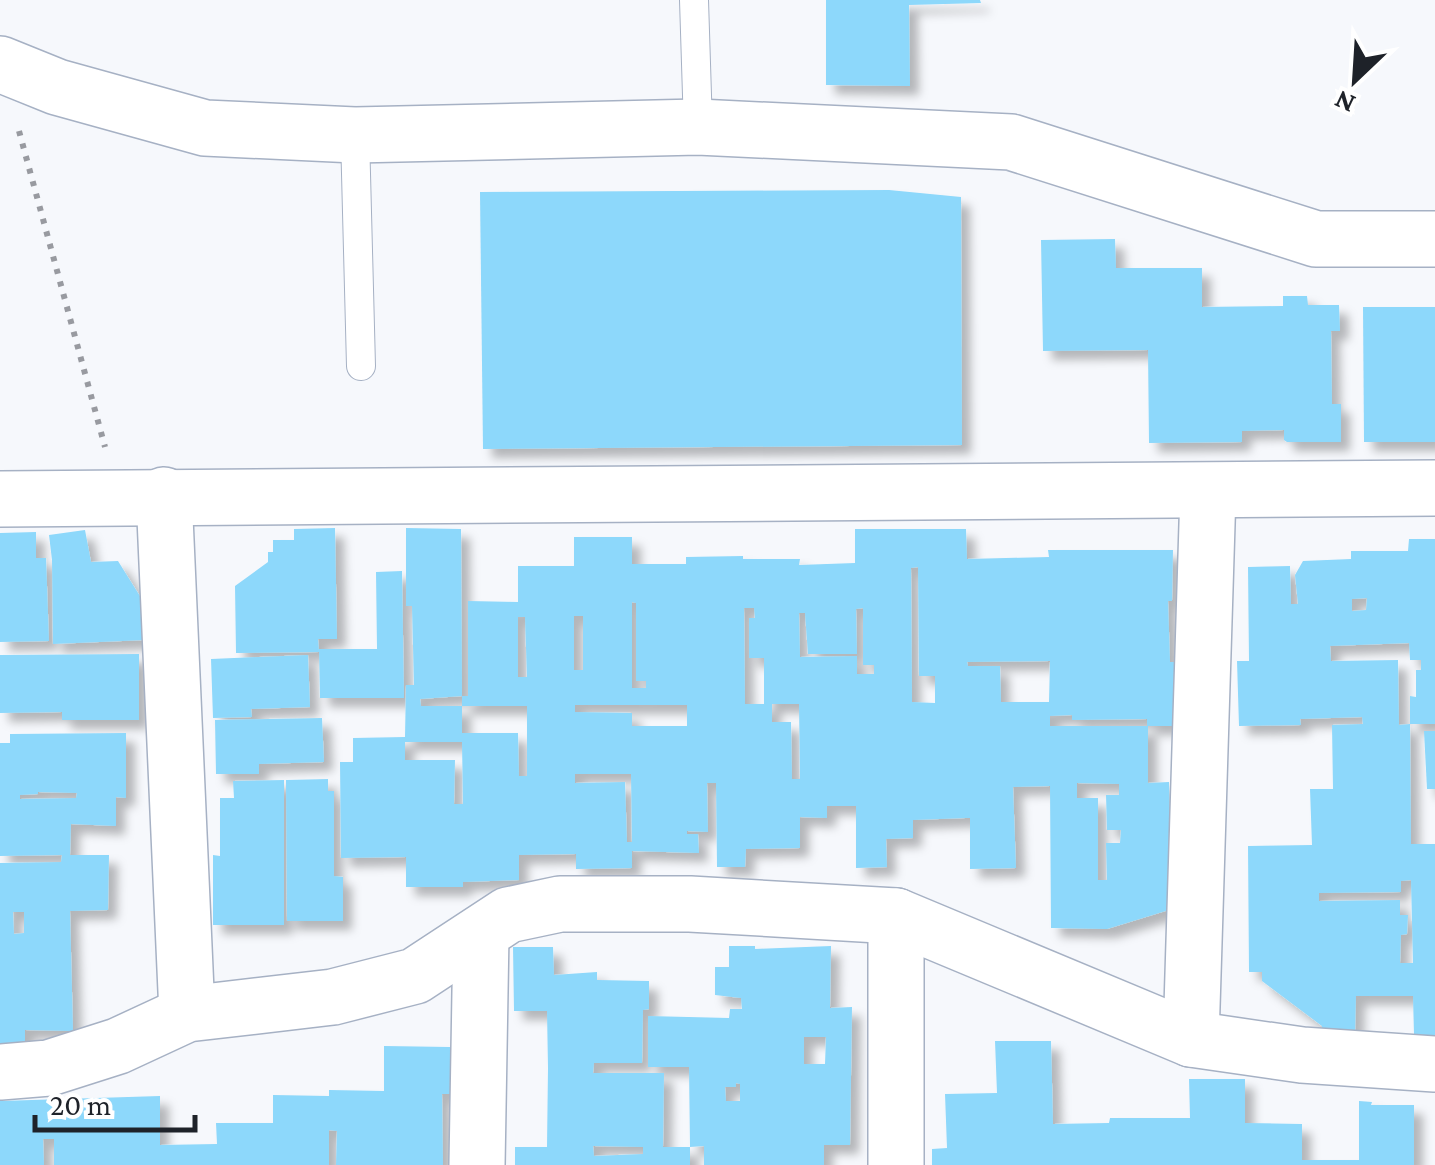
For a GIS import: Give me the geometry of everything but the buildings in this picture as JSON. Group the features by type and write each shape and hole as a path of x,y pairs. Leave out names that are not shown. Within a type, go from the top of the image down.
{"street":[{"path":"0,64 57,87 206,128 355,135 698,127 1012,142 1316,239 1435,239"},
{"path":"0,499 1435,488"},
{"path":"1190,1038 1208,492"},
{"path":"141,496 187,1014"},
{"path":"0,1072 49,1068 118,1046 187,1014 332,998 415,976 508,915 560,904 690,904 896,916 1190,1038 1302,1055 1435,1064"},
{"path":"896,916 896,1165"},
{"path":"476,1165 482,934"}],"lane":[{"path":"694,0 698,127"},
{"path":"355,135 361,366"}],"path":[{"path":"0,64 141,496"}]}
